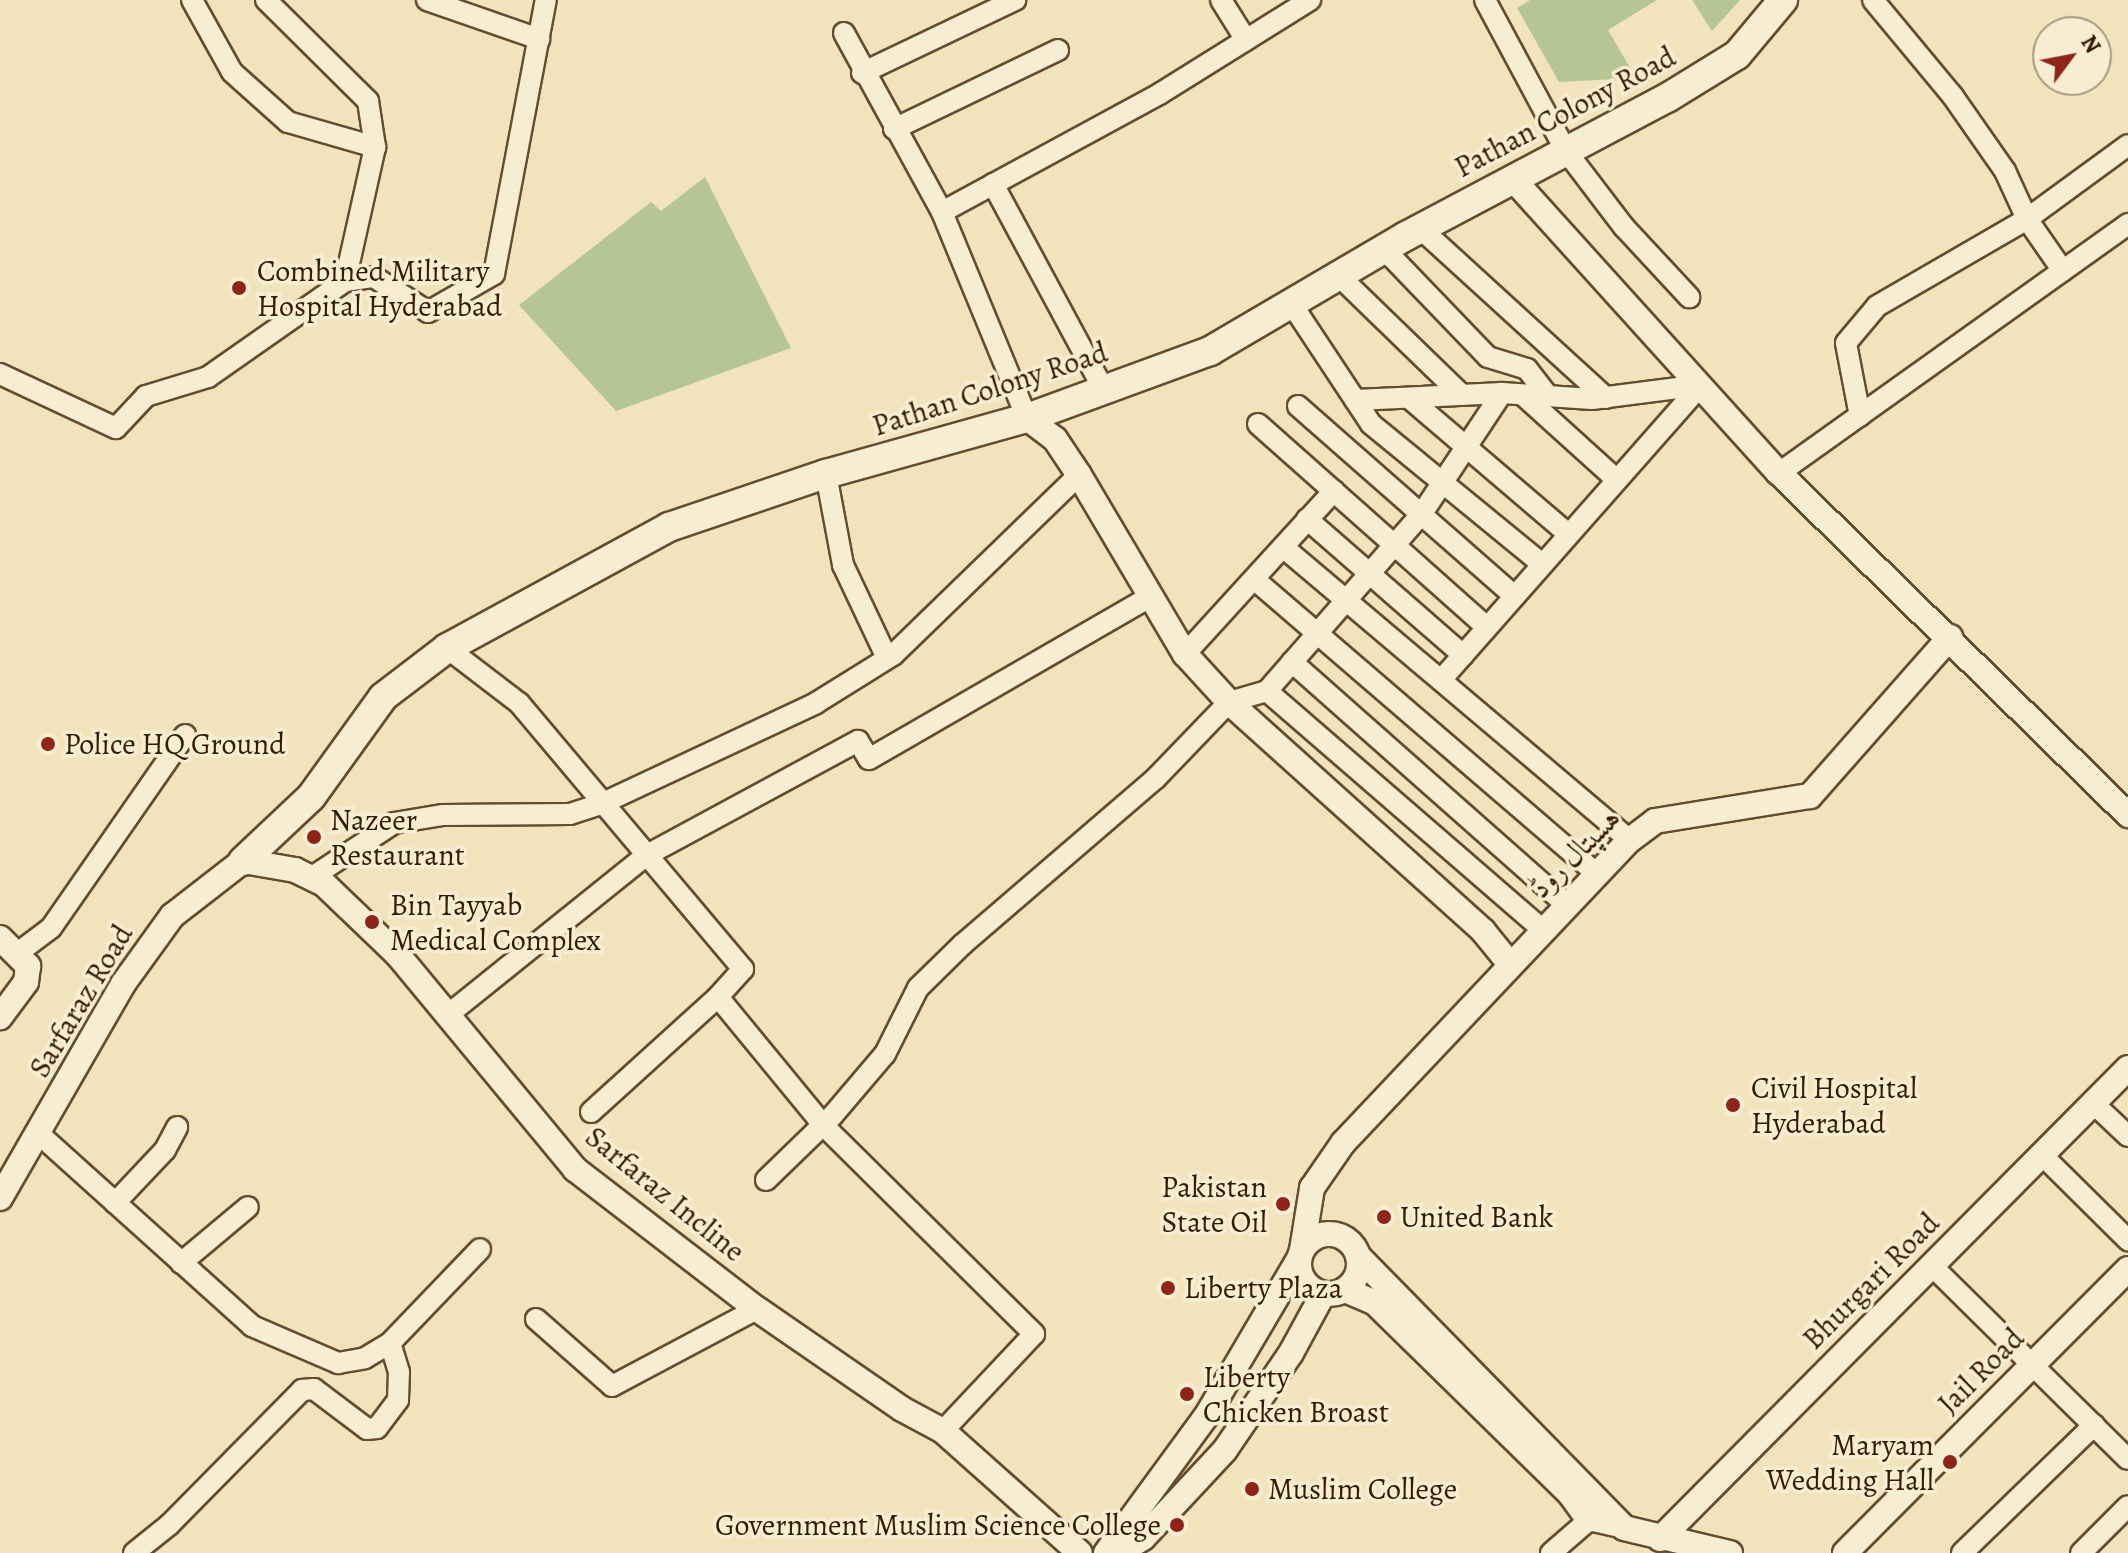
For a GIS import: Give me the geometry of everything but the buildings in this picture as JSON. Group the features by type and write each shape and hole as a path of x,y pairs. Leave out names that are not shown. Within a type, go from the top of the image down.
{"main road":[{"name":"Pathan Colony Road","path":"243,861 311,797 383,697 447,648 669,527 826,474 1027,418 1210,351 1420,228 1737,55 1783,0"}],"street":[{"path":"192,0 232,72 288,122 375,147"},
{"path":"266,0 368,101 375,147 345,281"},
{"path":"427,0 539,39"},
{"path":"0,374 116,428 146,396 208,377 345,281 374,277 428,312 494,274 546,0"},
{"path":"862,73 1015,0"},
{"path":"1221,0 1246,40"},
{"path":"942,212 1161,93 1310,0"},
{"path":"1485,0 1566,151 1624,227 1689,297"},
{"path":"1873,0 1952,95 2005,171 2027,219 2063,271"},
{"path":"844,33 862,73 942,212 1027,418 1055,439 1079,475 1148,598 1185,654 1229,702 1483,931 1510,964"},
{"path":"894,129 1058,50"},
{"path":"1860,416 1846,343 1877,306 2027,219 2128,145"},
{"path":"1513,179 1779,473 1950,637 2128,815"},
{"path":"993,184 1104,390"},
{"path":"1779,473 2128,224"},
{"path":"1420,228 1606,398"},
{"path":"1384,249 1488,357 1527,369 1548,396"},
{"path":"1339,276 1462,395"},
{"path":"1291,303 1371,424 1542,564"},
{"path":"1355,400 1502,393 1606,398 1701,385"},
{"path":"1441,680 1701,385"},
{"path":"766,1180 823,1125 885,1054 918,988 1155,779 1229,702 1267,691 1421,514 1502,393"},
{"path":"1523,395 1616,479"},
{"path":"1409,398 1465,450 1568,534"},
{"path":"1298,406 1514,596"},
{"path":"1258,424 1487,627"},
{"path":"826,474 843,565 886,656"},
{"path":"312,877 394,823 443,815 570,814 603,803 816,703 886,656 1079,475"},
{"path":"1185,654 1334,491"},
{"path":"1307,519 1463,655"},
{"path":"1283,547 1630,840"},
{"path":"1254,579 1597,874"},
{"path":"449,1014 647,855 858,741 869,759 1148,598"},
{"name":"ہسپتال روڈ","path":"1300,1255 1312,1188 1324,1169 1510,964 1630,840 1655,821 1810,796 1950,637"},
{"path":"447,648 519,703 743,969 718,997 591,1112"},
{"path":"1292,662 1567,905"},
{"path":"1267,691 1543,930"},
{"path":"0,1017 26,982 28,966 10,945 51,928 185,735"},
{"name":"Sarfaraz Incline","path":"243,861 312,877 398,955 575,1169 757,1309 902,1409 943,1431 1080,1553"},
{"name":"Sarfaraz Road","path":"0,1198 123,984 172,916 243,861"},
{"path":"718,997 823,1125 1034,1334 943,1431"},
{"name":"Bhurgari Road","path":"1660,1539 2128,1068"},
{"path":"2093,1103 2128,1136"},
{"path":"115,1203 165,1150 177,1127"},
{"path":"39,1134 252,1326 338,1363 365,1358 390,1343 480,1249"},
{"path":"2043,1156 2128,1240"},
{"path":"1324,1169 1319,1200 1336,1234 1350,1242 1358,1256 1624,1528"},
{"path":"181,1263 248,1207"},
{"path":"1106,1553 1207,1415 1312,1238 1336,1234"},
{"path":"1300,1255 1307,1285 1375,1303 1570,1494 1589,1520 1730,1553"},
{"path":"1119,1553 1143,1538 1225,1450 1334,1292 1357,1275 1358,1256"},
{"path":"1931,1265 2128,1459"},
{"name":"Jail Road","path":"1845,1553 2128,1269"},
{"path":"536,1319 612,1386 757,1309"},
{"path":"134,1553 169,1525 302,1390 314,1389 367,1429 377,1428 398,1400 399,1372 390,1343"},
{"path":"1962,1553 2094,1425"},
{"path":"2081,1553 2128,1506"},
{"path":"1551,1553 1589,1520"}],"green space":[{"path":"1530,0 1657,0 1608,30 1636,78 1559,82 1517,8"},
{"path":"1692,0 1740,0 1712,31"},
{"path":"705,177 791,348 616,411 519,305 651,202 661,211"}],"place":[{"name":"Combined Military Hospital Hyderabad","path":"239,288"},
{"name":"Police HQ Ground","path":"48,744"},
{"name":"Nazeer Restaurant","path":"314,837"},
{"name":"Bin Tayyab Medical Complex","path":"372,922"},
{"name":"Civil Hospital Hyderabad","path":"1733,1105"},
{"name":"Pakistan State Oil","path":"1283,1204"},
{"name":"United Bank","path":"1384,1217"},
{"name":"Liberty Plaza","path":"1168,1288"},
{"name":"Liberty Chicken Broast","path":"1187,1394"},
{"name":"Maryam Wedding Hall","path":"1950,1462"},
{"name":"Muslim College","path":"1252,1489"},
{"name":"Government Muslim Science College","path":"1177,1525"}]}
